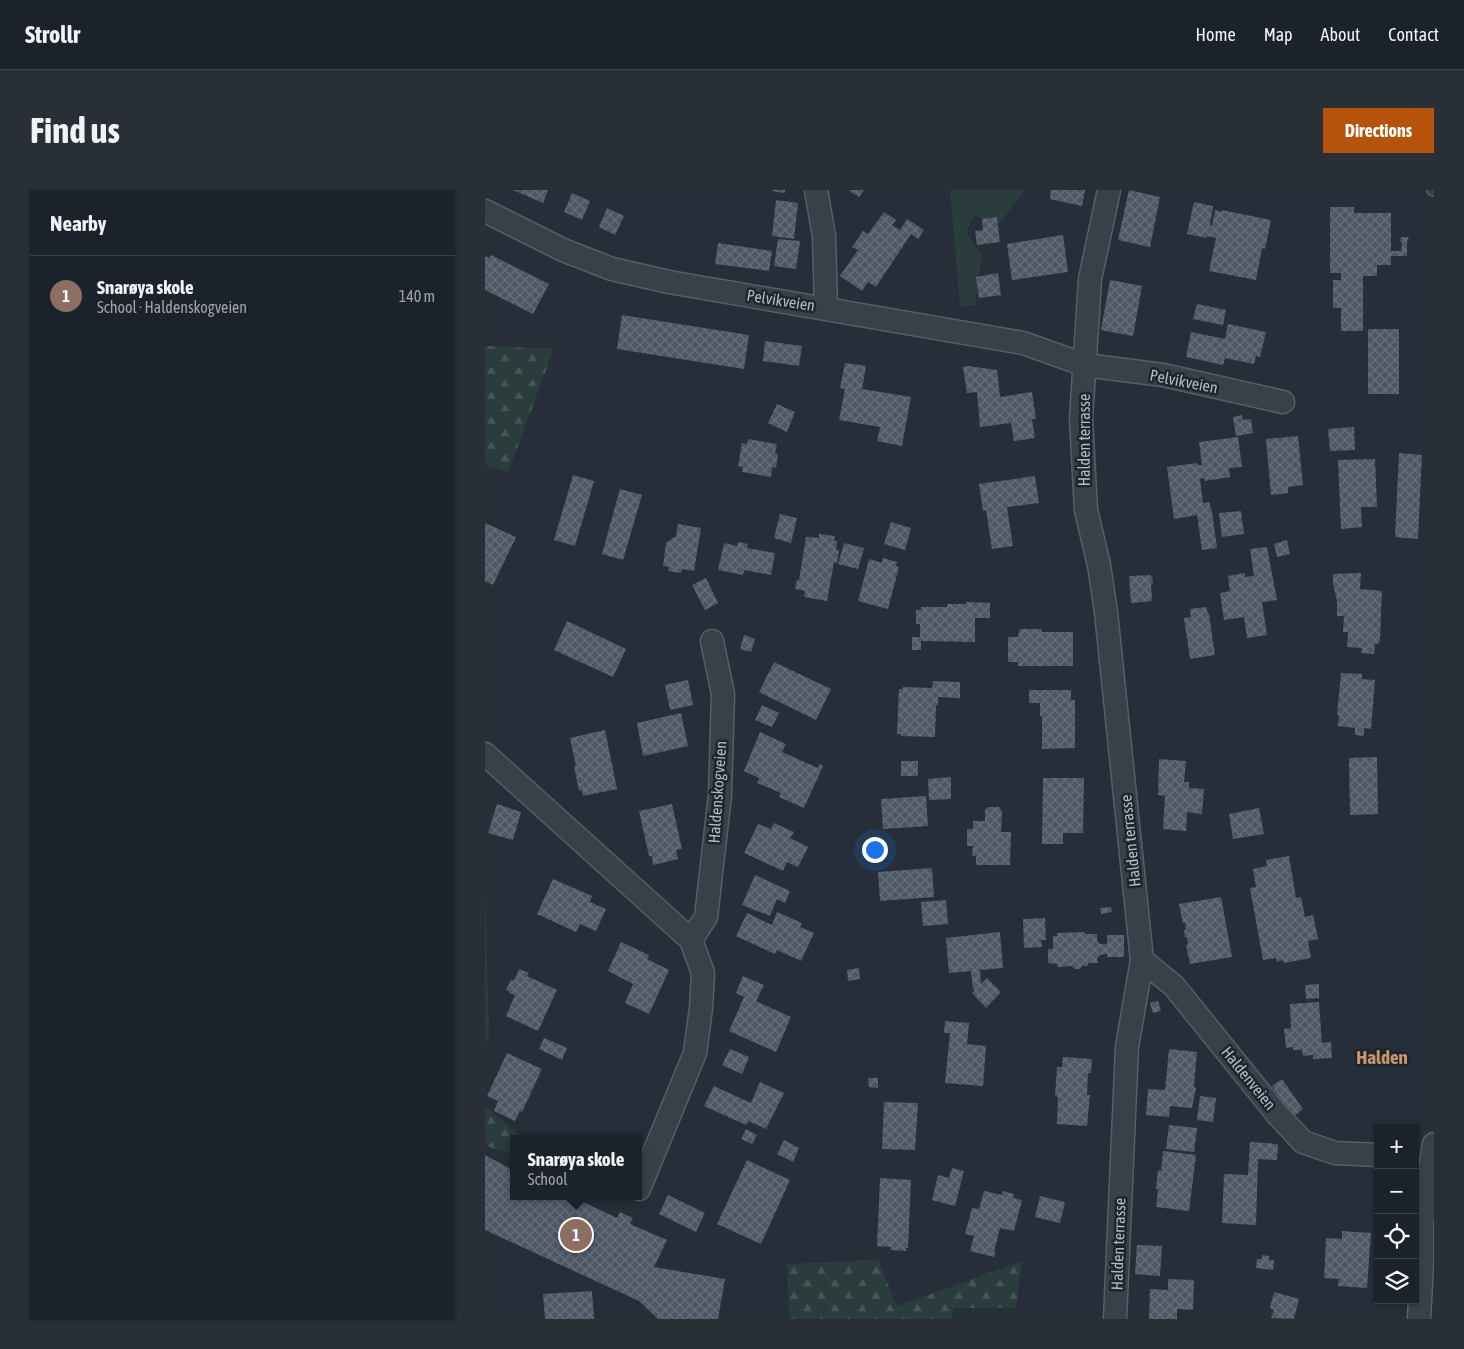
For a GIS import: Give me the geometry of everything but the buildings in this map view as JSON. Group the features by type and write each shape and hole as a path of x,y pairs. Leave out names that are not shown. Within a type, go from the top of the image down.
{"street":[{"path":"815,190 824,236 826,308"},
{"path":"1085,365 1090,279 1109,190"},
{"name":"Pelvikveien","path":"485,211 563,250 612,269 669,282 1023,343 1085,365 1163,375 1283,402"},
{"name":"Halden terrasse","path":"1085,365 1081,419 1086,510 1099,565 1106,612 1141,960 1127,1047 1115,1319"},
{"name":"Haldenskogveien","path":"691,940 706,917 720,795 723,694 712,641"},
{"path":"485,754 691,940 703,973 695,1053 642,1182"},
{"name":"Haldenveien","path":"1141,960 1174,986 1277,1114 1303,1142 1335,1153 1374,1155"},
{"path":"1419,1319 1428,1264 1421,1222 1427,1153"}],"green space":[{"path":"950,190 1026,190 997,226 975,215 966,232 982,256 975,305 960,307"},
{"path":"485,346 554,349 508,473 485,465"},
{"path":"485,874 489,1042 485,1041"},
{"path":"485,1106 519,1135 510,1135 510,1154 485,1145"},
{"path":"878,1260 897,1306 1022,1261 1016,1308 954,1308 951,1319 789,1319 787,1264"}],"place":[{"name":"Snarøya skole","path":"576,1235"}],"district":[{"name":"Halden","path":"1382,1057"}]}
